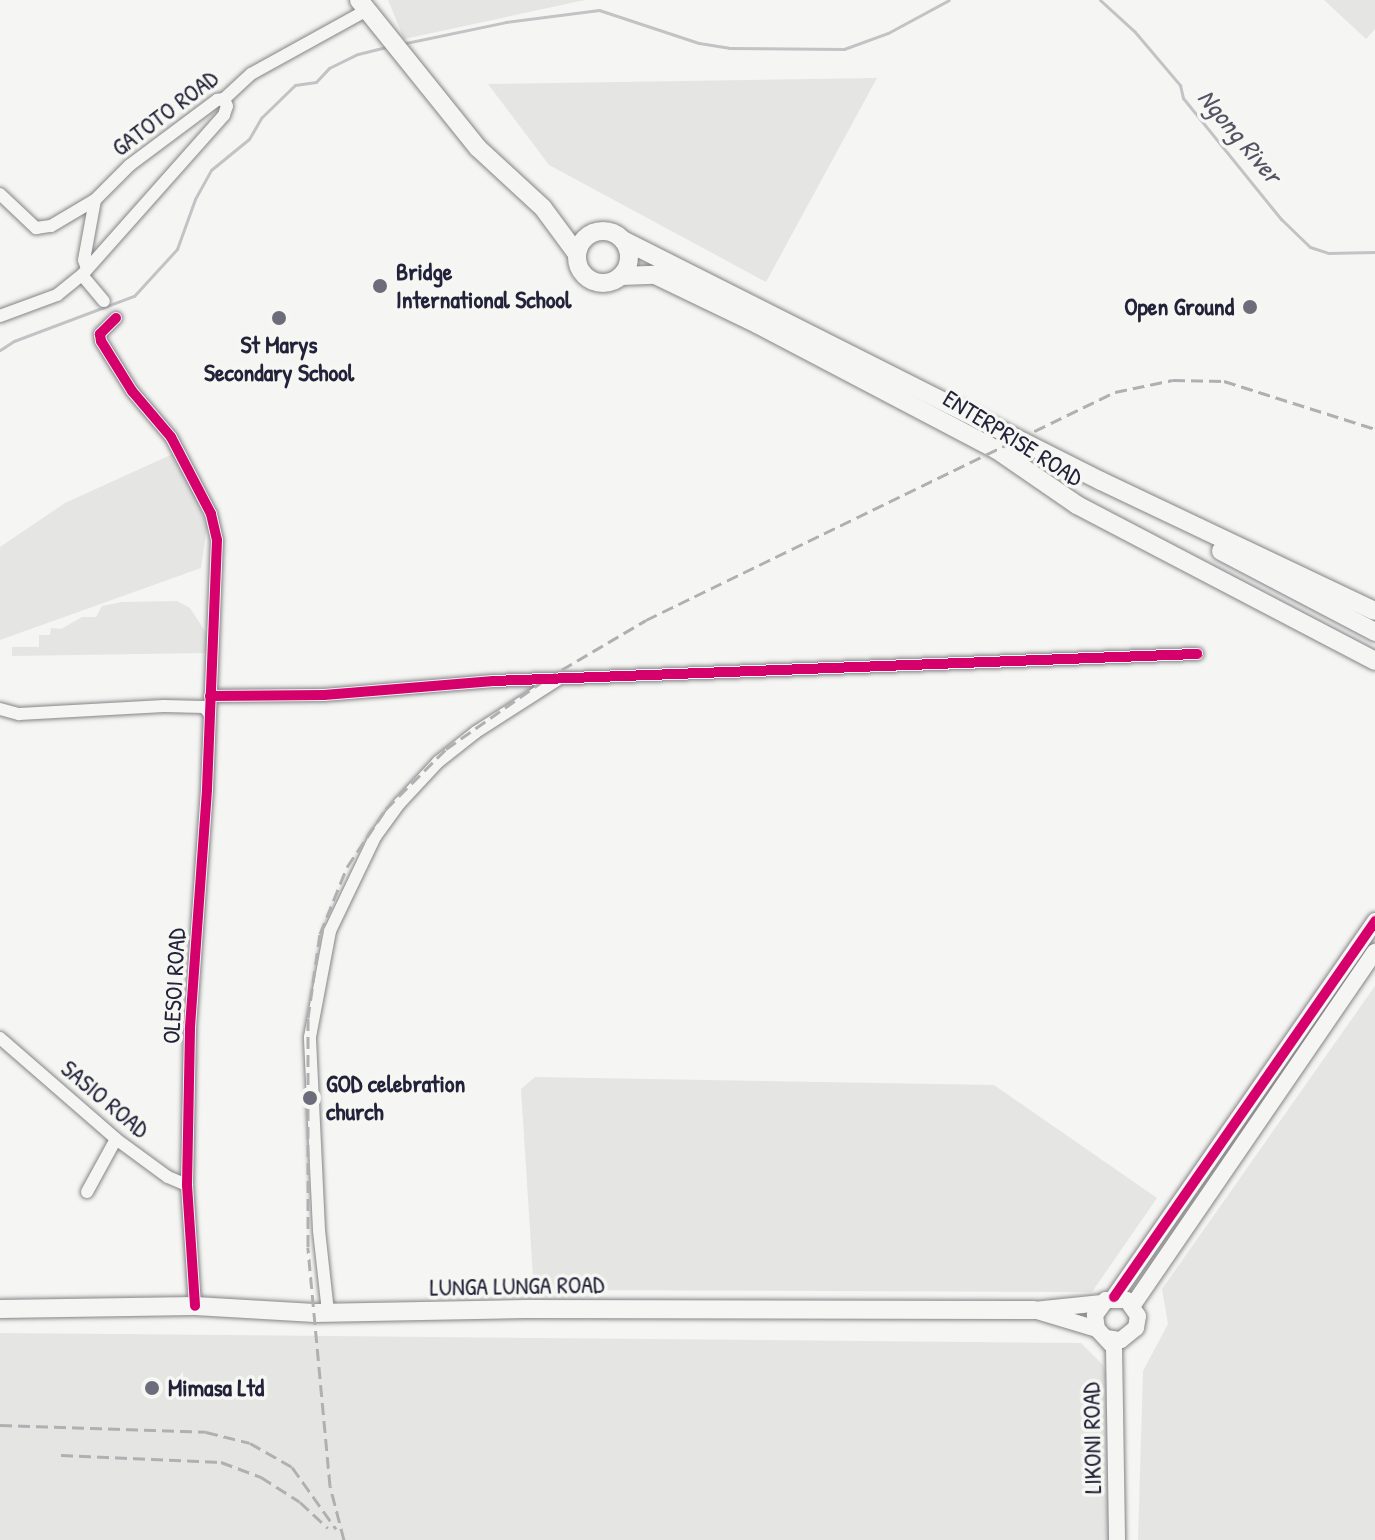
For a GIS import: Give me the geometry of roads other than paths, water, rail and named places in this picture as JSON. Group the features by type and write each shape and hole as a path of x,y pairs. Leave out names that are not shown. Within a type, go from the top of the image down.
{"main road":[{"path":"363,5 478,148 543,208 577,254 582,272 591,280 604,283 621,276 630,259 625,241 609,231 572,225 543,208"},
{"path":"577,254 585,237 597,231"},
{"name":"ENTERPRISE ROAD","path":"625,241 1101,481 1375,611"},
{"name":"ENTERPRISE ROAD","path":"621,276 655,275 757,324 997,450 1077,505 1375,661"},
{"path":"1101,481 1126,501 1375,632"},
{"path":"1077,505 1134,524 1375,647"},
{"name":"LUNGA LUNGA ROAD","path":"0,1309 195,1306 328,1312 1034,1310"}],"street":[{"name":"GATOTO ROAD","path":"0,194 40,229 95,200 130,165 217,100 224,99 251,74 363,5"},
{"path":"0,316 57,295 85,272 224,115 227,106 224,99"},
{"path":"95,200 84,260 85,272 104,301"},
{"name":"OLESOI ROAD","path":"116,318 100,334 101,341 132,391 171,437 211,514 217,540 207,790 190,1029 187,1185 195,1306"},
{"path":"210,696 324,695 557,680 1197,654"},
{"path":"328,1312 319,1230 310,1037 330,931 375,837 399,804 438,762 476,732 557,680"},
{"path":"0,709 19,714 164,706 204,707 209,713"},
{"path":"1133,1305 1138,1322 1128,1337 1115,1341 1101,1333 1095,1315 1375,921"},
{"path":"1133,1305 1375,952"},
{"name":"SASIO ROAD","path":"0,1038 116,1139 158,1171 187,1185"},
{"path":"87,1192 116,1139"},
{"path":"1108,1300 1133,1305"},
{"name":"LUNGA LUNGA ROAD","path":"1034,1310 1108,1300"},
{"name":"LUNGA LUNGA ROAD","path":"1034,1310 1101,1333"},
{"name":"LIKONI ROAD","path":"1101,1333 1114,1347 1117,1540"},
{"name":"LIKONI ROAD","path":"1124,1540 1122,1384 1128,1337"}],"waterway":[{"name":"Ngong River","path":"401,44 506,22 599,10 699,43 729,48 844,49 888,33 949,0"},
{"name":"Ngong River","path":"1100,0 1135,32 1180,85 1183,98 1281,219 1310,247 1328,253 1375,252"},
{"name":"Ngong River","path":"0,350 14,341 134,296 177,249 195,199 211,170 249,139 261,118 295,85 316,82 329,68 358,54 386,47"}],"railway":[{"path":"344,1540 330,1486 308,1247 308,1018 320,934 347,867 386,809 446,749 546,679 646,620 1115,392 1173,380 1224,381 1375,429"},
{"path":"0,1425 206,1432 250,1443 292,1467 336,1529"},
{"path":"61,1455 221,1462 261,1477 300,1502 328,1528"}],"place":[{"name":"Bridge International School","path":"380,286"},
{"name":"Open Ground","path":"1250,307"},
{"name":"St Marys Secondary School","path":"279,318"},
{"name":"GOD celebration church","path":"310,1098"},
{"name":"Mimasa Ltd","path":"152,1388"}]}
